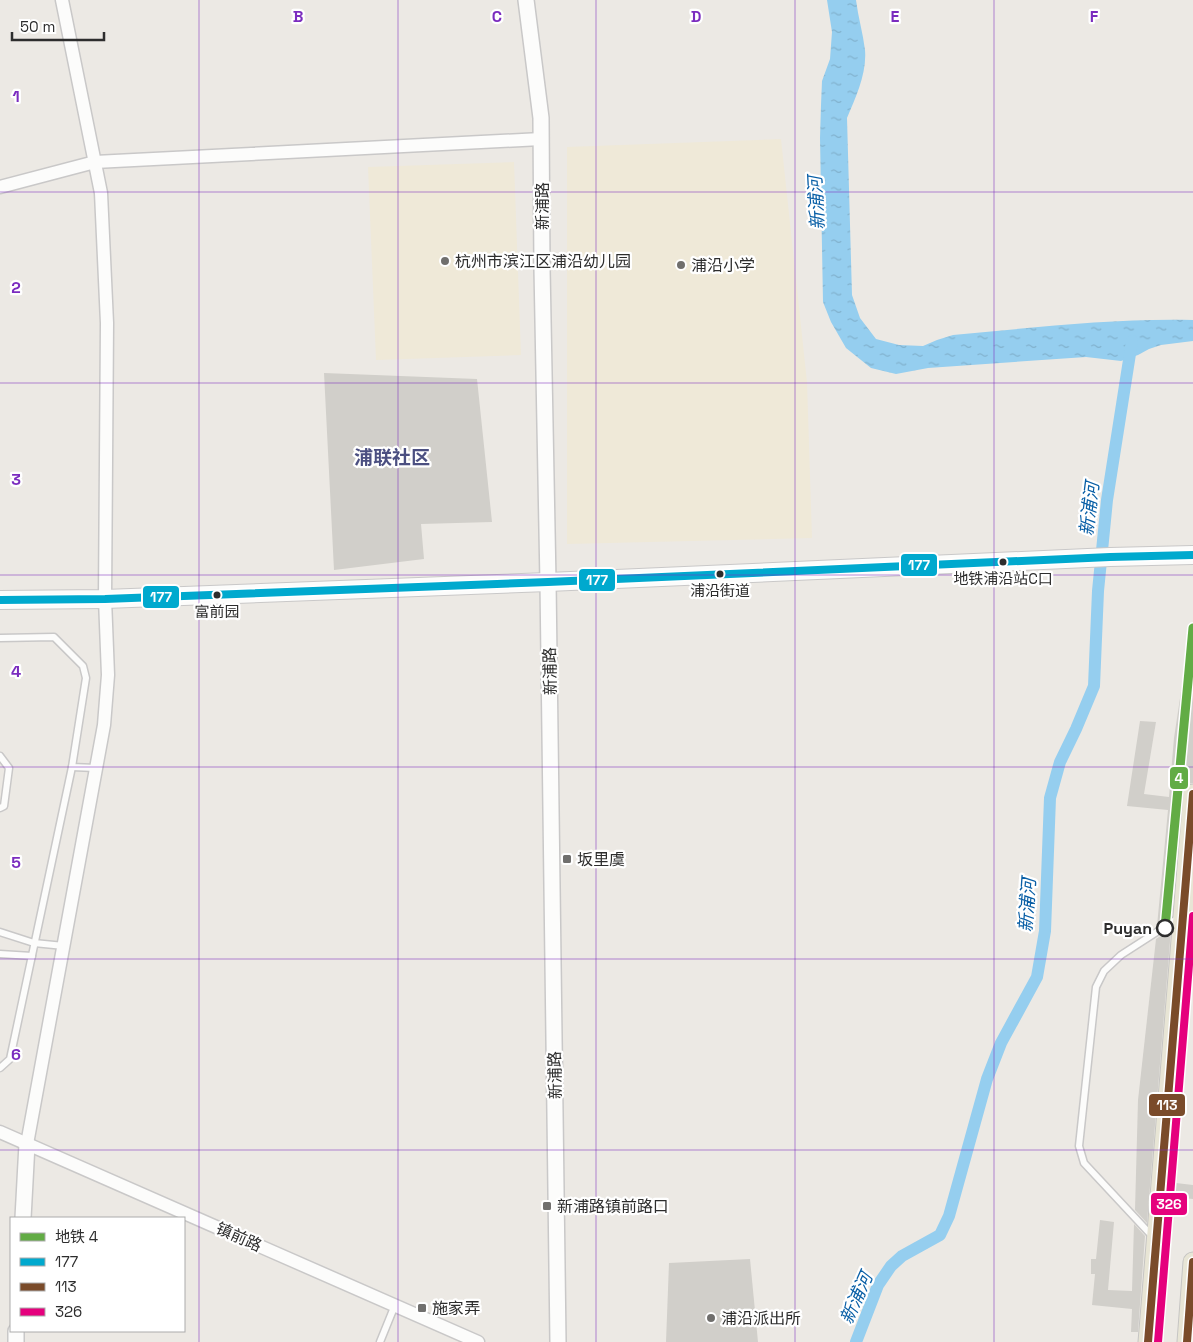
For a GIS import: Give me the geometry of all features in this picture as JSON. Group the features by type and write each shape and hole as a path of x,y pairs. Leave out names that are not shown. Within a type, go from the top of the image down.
{"main road":[{"path":"0,600 105,599 1193,555"},
{"path":"1148,1342 1193,794"},
{"path":"1187,1342 1193,1262"}],"street":[{"path":"23,1217 27,1144 104,725 108,675 105,599 107,323 101,193 62,0"},
{"name":"新浦路","path":"526,0 541,118 558,1342"},
{"path":"0,187 95,162 541,139"},
{"name":"镇前路","path":"0,1132 478,1342"}],"lane":[{"path":"0,638 54,637 83,666 86,678 72,767 10,1059 0,1068"},
{"path":"0,756 9,768 4,806 0,808"},
{"path":"72,767 96,768"},
{"path":"1156,1241 1084,1163 1079,1146 1096,987 1104,971 1121,955 1183,915"},
{"path":"0,932 34,943 64,946"},
{"path":"0,954 32,956"},
{"path":"380,1342 394,1306"}],"shaded area":[{"name":"浦沿小学","path":"781,139 807,382 812,538 567,544 567,147"},
{"name":"杭州市滨江区浦沿幼儿园","path":"514,162 521,355 376,360 368,167"}],"water":[{"path":"827,0 856,0 865,50 863,76 847,118 852,295 860,318 876,339 899,345 923,346 953,335 1073,324 1193,320 1193,341 1161,345 1121,361 1086,357 928,368 896,374 871,368 846,348 831,322 823,302 821,105 822,81 830,59 832,32"}],"building":[{"path":"324,373 477,379 492,522 421,524 424,559 334,570"},
{"path":"1182,685 1193,686 1193,783 1184,787 1182,793 1172,916 1157,926 1168,810 1127,806 1140,721 1156,722 1144,794 1169,797 1174,738"},
{"path":"1171,929 1147,1223 1135,1210 1138,1100 1156,939"},
{"path":"1193,931 1193,970 1176,1183 1193,1185 1193,1199 1174,1197 1164,1335 1160,1335"},
{"path":"1100,1220 1114,1222 1108,1290 1132,1291 1134,1224 1145,1236 1138,1332 1131,1332 1132,1309 1092,1305 1095,1274 1091,1274 1091,1259 1096,1259"},
{"name":"浦沿派出所","path":"750,1259 758,1342 666,1342 669,1263"}],"waterway":[{"name":"新浦河","path":"856,1342 878,1285 891,1266 902,1256 940,1235 949,1216 987,1079 1001,1043 1037,977 1045,931 1050,798 1060,762 1094,686 1098,591 1107,500 1132,341"}],"metro line":[{"name":"4","path":"1165,928 1193,628"}],"transit line":[{"name":"177","path":"0,600 105,599 1193,555"},
{"name":"113","path":"1148,1342 1193,794"},
{"name":"326","path":"1158,1342 1193,916"},
{"name":"113","path":"1187,1342 1193,1262"}],"place":[{"name":"杭州市滨江区浦沿幼儿园","path":"445,261"},
{"name":"浦沿小学","path":"681,265"},
{"name":"地铁浦沿站C口","path":"1003,562"},
{"name":"浦沿街道","path":"720,574"},
{"name":"富前园","path":"217,595"},
{"name":"坂里虞","path":"567,859"},
{"name":"Puyan","path":"1165,928"},
{"name":"新浦路镇前路口","path":"547,1206"},
{"name":"施家弄","path":"422,1308"},
{"name":"浦沿派出所","path":"711,1318"}],"district":[{"name":"浦联社区","path":"392,457"}]}
